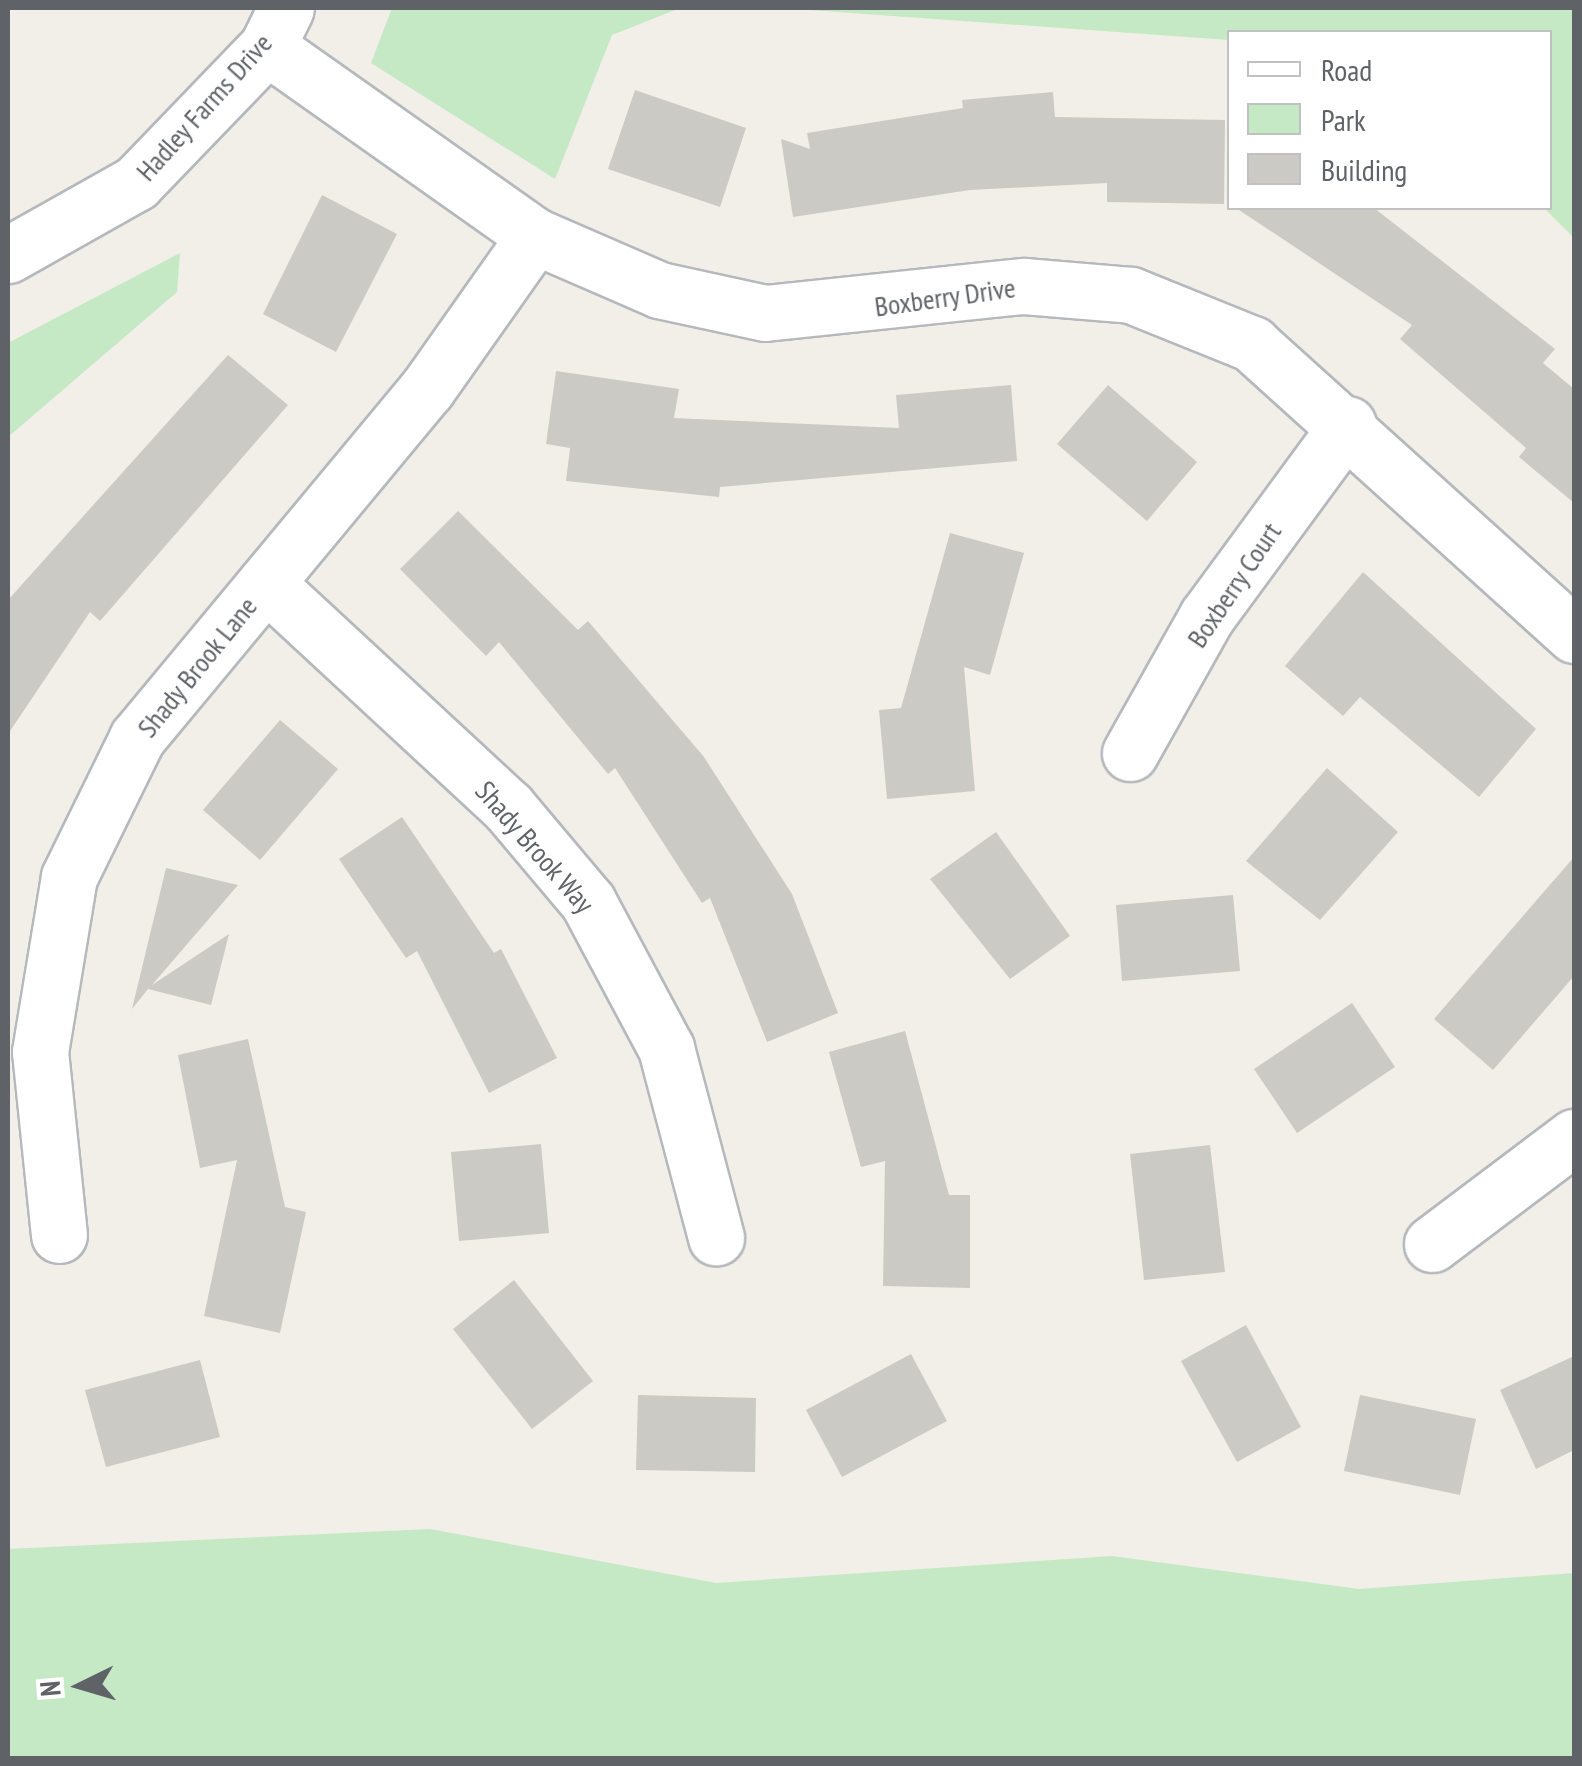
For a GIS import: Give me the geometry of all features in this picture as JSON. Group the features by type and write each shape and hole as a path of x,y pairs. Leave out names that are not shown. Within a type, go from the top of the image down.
{"street":[{"name":"Boxberry Drive","path":"276,27 536,236 659,290 765,313 1024,286 1132,295 1252,344 1348,424 1574,635"},
{"name":"Hadley Farms Drive","path":"8,255 136,183 276,27"},
{"name":"Shady Brook Lane","path":"59,1235 40,1052 69,878 137,738 427,389 536,236"},
{"name":"Boxberry Court","path":"1130,752 1207,616 1348,424"},
{"name":"Shady Brook Way","path":"266,583 508,807 588,902 666,1048 716,1237"},
{"path":"1432,1244 1574,1137"}],"green space":[{"path":"392,8 680,8 612,35 555,179 371,63"},
{"path":"782,8 1574,8 1574,238 1546,210 1552,210 1552,30 1227,30 1227,40"},
{"path":"180,253 177,292 8,437 8,343"},
{"path":"430,1529 716,1583 1112,1556 1359,1589 1574,1573 1574,1758 8,1758 8,1549"}],"building":[{"path":"635,90 746,128 720,207 608,169"},
{"path":"1053,92 1055,117 1225,120 1224,204 1107,202 1107,183 970,190 793,217 781,139 810,149 807,133 963,108 962,100"},
{"path":"322,195 397,234 336,352 263,314"},
{"path":"1239,210 1377,210 1555,349 1543,363 1574,389 1574,503 1519,457 1526,448 1400,339 1412,325"},
{"path":"228,355 288,405 100,621 90,612 8,734 8,600"},
{"path":"556,371 679,389 674,418 899,428 896,395 1011,385 1017,461 720,487 719,497 566,481 570,448 546,444"},
{"path":"1108,385 1197,462 1147,521 1057,444"},
{"path":"458,511 578,630 588,621 704,757 792,894 838,1013 767,1042 710,898 702,903 615,768 608,774 499,642 486,656 400,569"},
{"path":"950,533 1024,553 990,675 964,667 975,791 887,799 879,710 901,708"},
{"path":"1363,572 1536,729 1479,797 1360,697 1343,716 1285,666"},
{"path":"280,720 338,769 260,860 203,810"},
{"path":"1327,768 1398,832 1320,920 1246,861"},
{"path":"402,817 494,953 501,949 557,1058 489,1093 417,951 406,958 339,859"},
{"path":"996,832 1070,936 1010,979 930,879"},
{"path":"1574,857 1574,976 1493,1070 1434,1019"},
{"path":"166,868 238,885 152,985 229,934 211,1005 148,989 132,1009"},
{"path":"1233,895 1240,971 1122,981 1116,905"},
{"path":"1352,1003 1395,1067 1297,1133 1254,1069"},
{"path":"905,1031 949,1195 970,1195 970,1288 883,1286 885,1161 861,1167 829,1052"},
{"path":"248,1039 285,1207 306,1212 280,1333 204,1316 237,1160 200,1168 178,1055"},
{"path":"541,1144 549,1233 459,1241 451,1152"},
{"path":"1210,1145 1225,1272 1144,1280 1130,1154"},
{"path":"514,1280 593,1381 532,1429 453,1329"},
{"path":"1246,1325 1301,1427 1237,1462 1181,1361"},
{"path":"911,1354 947,1421 842,1477 806,1410"},
{"path":"1574,1356 1574,1450 1536,1469 1500,1390"},
{"path":"200,1360 220,1437 106,1467 85,1390"},
{"path":"638,1395 756,1398 755,1472 636,1470"},
{"path":"1360,1395 1476,1419 1460,1495 1344,1471"}]}
